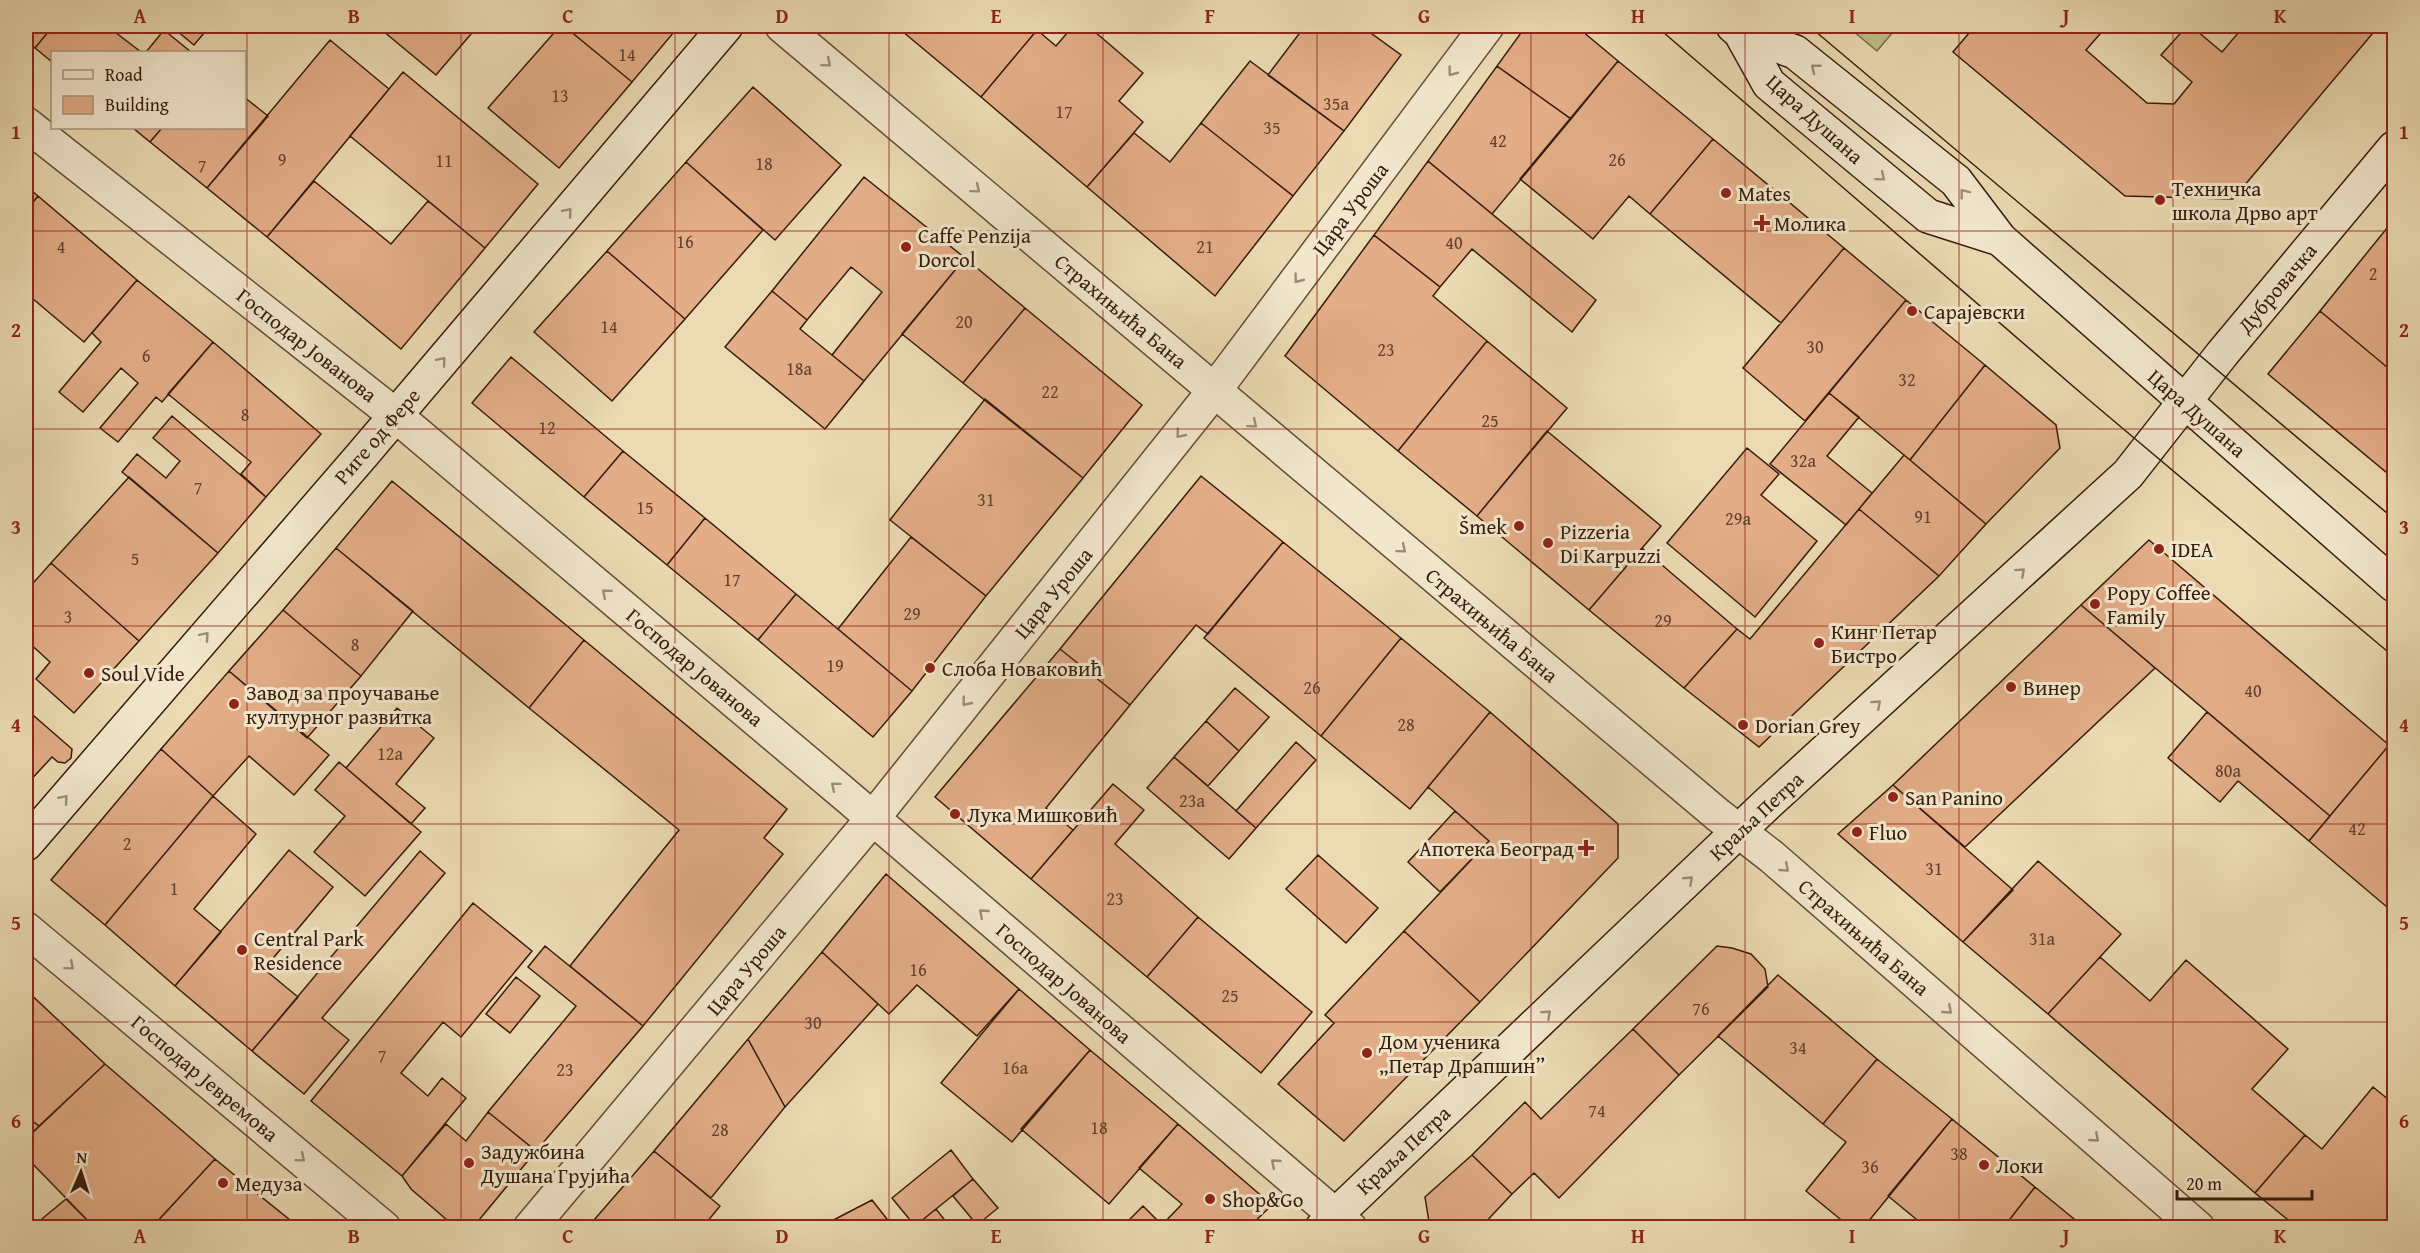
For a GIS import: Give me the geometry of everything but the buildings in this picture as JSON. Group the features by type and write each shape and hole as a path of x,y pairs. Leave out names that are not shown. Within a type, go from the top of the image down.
{"street":[{"name":"Риге од Фере","path":"26,844 726,26"},
{"name":"Страхињића Бана","path":"782,26 1708,808 1740,831 2198,1227"},
{"name":"Цара Уроша","path":"530,1227 873,819 1214,391 1487,26"},
{"name":"Цара Душана","path":"1737,29 1769,84 1928,216 2000,239"},
{"name":"Цара Душана","path":"1737,29 1795,52 1956,182 2000,239 2394,585"},
{"name":"Господар Јованова","path":"26,124 395,415 873,819 1336,1223"},
{"name":"Дубровачка","path":"2184,401 2394,148"},
{"name":"Краља Петра","path":"1336,1223 1740,831 2128,474 2184,401"},
{"name":"Господар Јевремова","path":"26,929 384,1227"}],"green space":[{"path":"1847,26 1898,26 1877,51"}],"tram line":[{"path":"1656,26 2089,400 2394,657"},
{"path":"1809,26 2394,519"}],"place":[{"name":"Mates","path":"1726,193"},
{"name":"Техничка школа Дрво арт","path":"2160,200"},
{"name":"Молика","path":"1762,223"},
{"name":"Caffe Penzija Dorcol","path":"906,247"},
{"name":"Сарајевски","path":"1912,311"},
{"name":"Šmek","path":"1519,526"},
{"name":"Pizzeria Di Karpuzzi","path":"1548,543"},
{"name":"IDEA","path":"2159,549"},
{"name":"Popy Coffee Family","path":"2095,604"},
{"name":"Кинг Петар Бистро","path":"1819,643"},
{"name":"Слоба Новаковић","path":"930,668"},
{"name":"Soul Vide","path":"89,673"},
{"name":"Винер","path":"2011,687"},
{"name":"Завод за проучавање културног развитка","path":"234,704"},
{"name":"Dorian Grey","path":"1743,725"},
{"name":"San Panino","path":"1893,797"},
{"name":"Лука Мишковић","path":"955,814"},
{"name":"Fluo","path":"1857,832"},
{"name":"Апотека Београд","path":"1586,848"},
{"name":"Central Park Residence","path":"242,950"},
{"name":"Дом ученика „Петар Драпшин”","path":"1367,1053"},
{"name":"Задужбина Душана Грујића","path":"469,1163"},
{"name":"Локи","path":"1984,1165"},
{"name":"Медуза","path":"223,1183"},
{"name":"Shop&Go","path":"1210,1199"}]}
